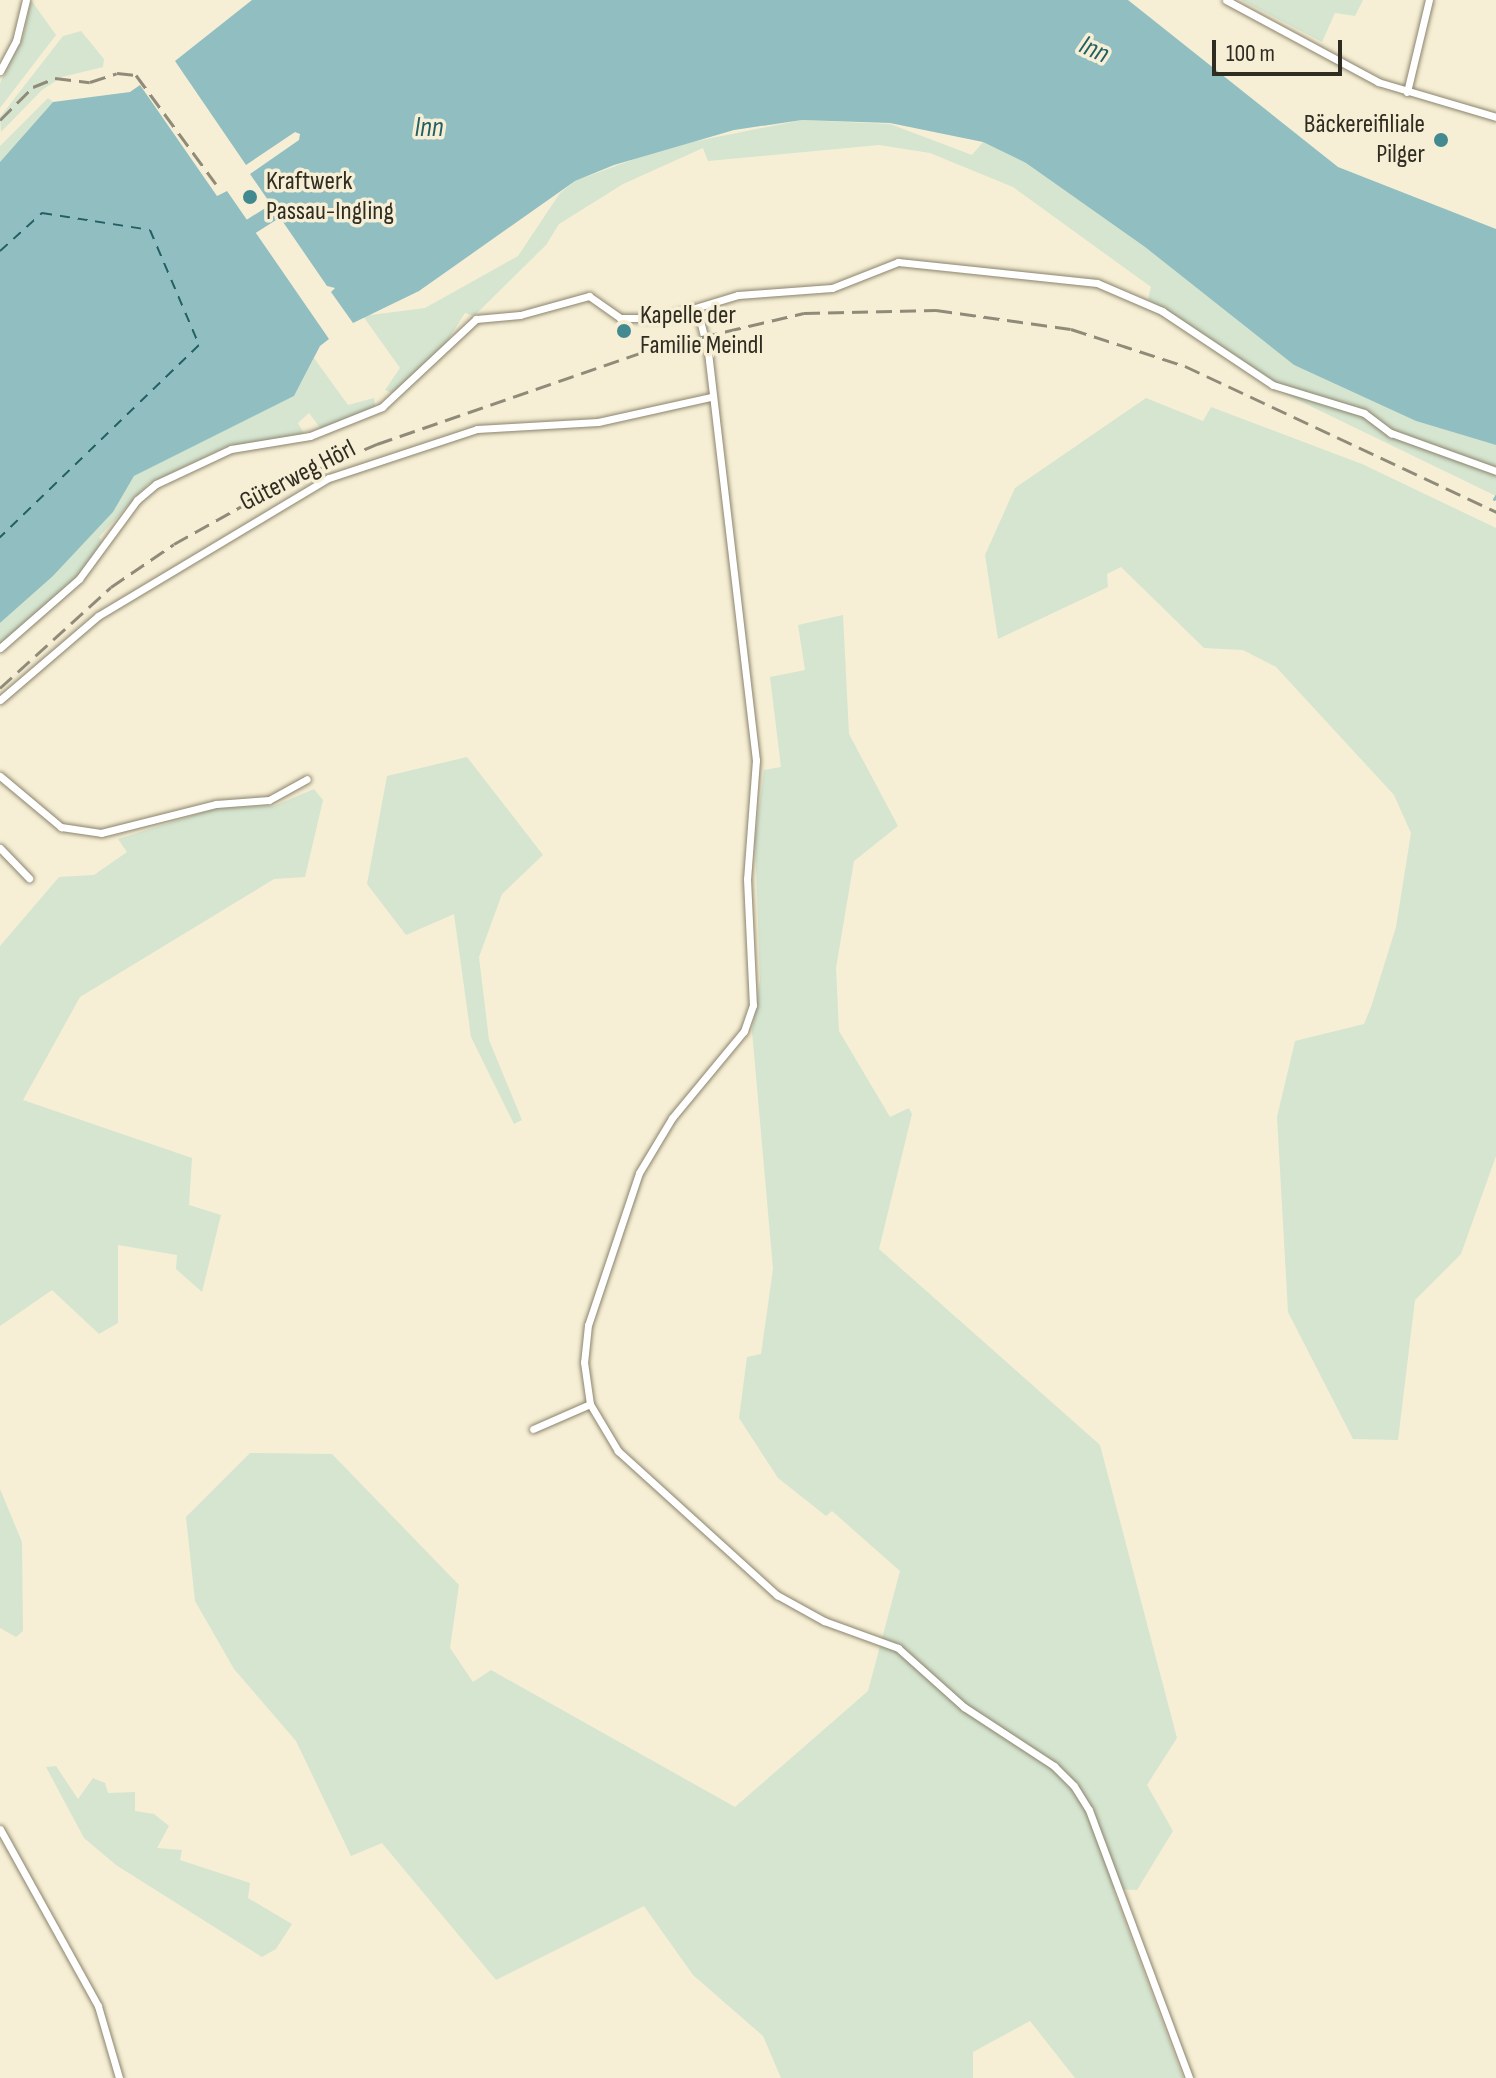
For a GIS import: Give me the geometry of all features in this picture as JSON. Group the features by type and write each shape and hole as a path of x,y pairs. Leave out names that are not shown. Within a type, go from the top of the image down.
{"street":[{"path":"0,71 16,41 26,0"},
{"path":"1226,0 1363,75 1407,92 1496,117"},
{"path":"1407,92 1429,0"},
{"path":"0,648 79,579 137,500 156,484 231,449 310,436 382,407 476,319 520,315 589,296 627,320 662,318 738,295 832,288 898,262 1097,283 1162,311 1273,385 1364,413 1391,433 1496,471"},
{"path":"697,308 756,760 747,879 753,1005 744,1031 679,1108 639,1173 588,1325 584,1362 590,1404 618,1451 777,1595 824,1621 898,1648 964,1707 1054,1766 1074,1786 1089,1810 1189,2078"},
{"name":"Güterweg Hörl","path":"0,700 98,616 329,478 477,429 598,422 711,397"},
{"path":"0,776 61,827 101,833 216,804 269,800 307,779"},
{"path":"0,848 29,878"},
{"path":"533,1429 590,1404"},
{"path":"0,1829 98,2006 119,2078"}],"green space":[{"path":"31,0 56,35 0,108 0,83 23,37"},
{"path":"1241,0 1363,0 1355,16 1335,13 1322,42"},
{"path":"81,31 104,59 103,67 62,77 42,90 1,132 0,117 63,36"},
{"path":"48,98 53,102 0,162 0,146"},
{"path":"802,120 890,124 972,155 983,142 1026,163 1145,247 1294,365 1416,421 1496,445 1496,496 1267,385 1148,299 1151,287 1013,187 930,153 879,145 708,161 703,148 623,184 559,224 546,245 474,316 465,313 446,343 394,394 385,390 400,368 363,316 425,308 518,256 560,193 575,181 667,147"},
{"path":"314,358 348,405 374,398 375,407 321,429 309,413 298,423 304,434 226,447 148,484 99,537 104,546 81,573 0,645 0,623 53,576 113,512 134,476 294,396"},
{"path":"1146,398 1203,421 1211,407 1362,464 1496,528 1496,1156 1461,1254 1415,1300 1398,1440 1353,1439 1288,1312 1277,1117 1295,1041 1364,1024 1371,1007 1396,927 1411,833 1394,795 1276,667 1243,650 1204,648 1121,567 1107,574 1108,587 998,639 985,555 1015,488"},
{"path":"843,615 849,734 898,826 854,861 836,968 839,1031 890,1117 909,1108 912,1114 879,1249 1100,1445 1177,1738 1147,1785 1173,1831 1137,1890 1113,1889 1183,2078 1075,2078 1030,2021 973,2052 973,2078 781,2078 763,2036 693,1975 644,1906 496,1980 382,1843 351,1856 296,1741 234,1669 195,1601 186,1517 250,1453 332,1454 459,1585 450,1648 473,1682 491,1670 735,1807 868,1691 900,1571 832,1511 826,1516 778,1478 739,1418 747,1357 761,1354 773,1269 752,1031 760,980 755,839 764,770 781,767 770,677 805,670 798,625"},
{"path":"467,757 543,855 502,894 479,957 489,1040 522,1120 514,1124 471,1037 454,914 406,935 367,884 387,776"},
{"path":"314,789 323,800 305,877 274,879 80,997 23,1100 192,1158 189,1205 221,1215 202,1292 176,1269 177,1255 118,1245 118,1323 99,1334 52,1290 0,1326 0,946 59,877 94,875 127,852 118,839 217,808 274,806"},
{"path":"0,1489 22,1542 23,1631 16,1637 0,1628"},
{"path":"56,1766 78,1799 93,1778 105,1783 108,1793 135,1792 135,1811 154,1814 169,1826 157,1848 182,1850 180,1860 250,1883 248,1898 292,1924 276,1949 262,1957 116,1865 84,1838 46,1767"}],"water":[{"name":"Inn","path":"252,0 1128,0 1338,167 1496,229 1496,445 1416,421 1294,365 1145,247 1026,163 983,142 890,123 802,120 734,130 614,165 575,181 419,291 353,323 331,292 335,288 327,286 250,174 299,140 300,134 295,132 246,165 175,61"},
{"path":"140,85 217,196 227,191 329,339 320,346 294,396 134,476 113,512 53,576 0,623 0,162 53,102 130,92"}],"waterway":[{"name":"Inn","path":"233,238 291,201"}],"ferry route":[{"path":"0,251 42,213 150,230 199,345 0,537"}],"railway":[{"path":"0,120 33,87 55,78 90,82 117,73 136,75 216,184"},
{"path":"0,688 111,587 174,544 276,487 377,444 655,348 804,313 936,310 1071,329 1185,366 1496,512"}],"place":[{"name":"Bäckereifiliale Pilger","path":"1441,140"},
{"name":"Kraftwerk Passau-Ingling","path":"250,197"},
{"name":"Kapelle der Familie Meindl","path":"624,331"}]}
